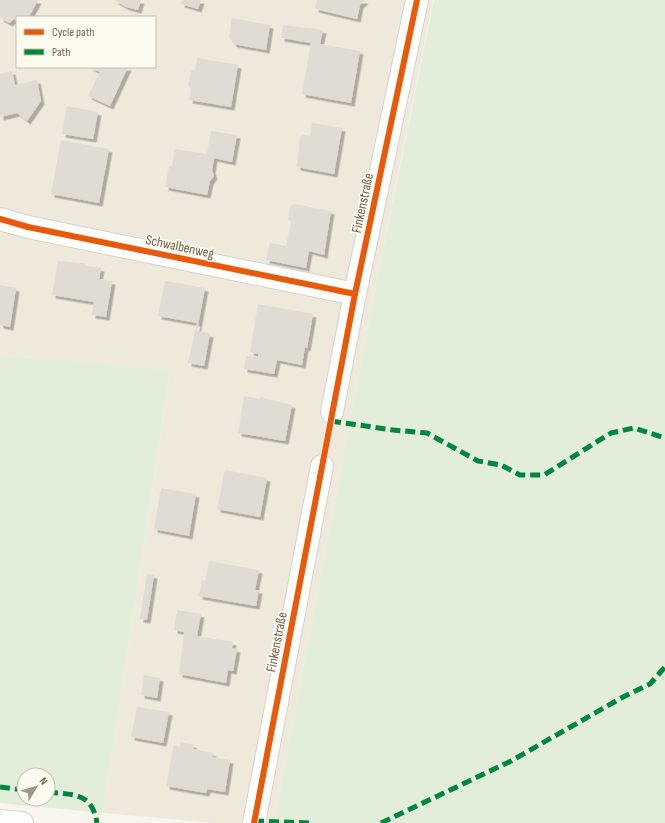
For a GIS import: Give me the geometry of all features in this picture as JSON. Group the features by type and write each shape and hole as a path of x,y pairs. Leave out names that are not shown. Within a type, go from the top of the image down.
{"street":[{"name":"Finkenstraße","path":"332,412 355,294 417,0"},
{"name":"Schwalbenweg","path":"0,219 28,227 355,294"},
{"name":"Finkenstraße","path":"254,823 322,466"},
{"path":"0,821 22,823"}],"shaded area":[{"path":"0,0 433,0 373,299 275,816 276,823 216,823 103,813 170,373 58,359 0,356"}],"green space":[{"path":"434,0 665,0 665,823 276,823 275,816 373,299"},
{"path":"0,356 58,359 170,372 103,813 41,807 56,807 56,767 16,767 16,805 0,803"}],"building":[{"path":"0,0 38,0 30,16 16,16 16,20 14,19 9,23 0,18"},
{"path":"114,0 141,0 138,10 126,7"},
{"path":"182,0 201,0 198,9 181,4"},
{"path":"317,0 365,0 360,5 357,19 315,9"},
{"path":"232,18 270,25 266,50 234,44 229,37"},
{"path":"283,25 323,30 320,44 360,51 351,103 302,94 311,43 281,38"},
{"path":"197,58 238,65 231,107 189,100 191,89 188,85 191,71 195,69"},
{"path":"91,68 128,68 110,106 88,96 100,72"},
{"path":"12,71 15,85 37,80 41,101 27,121 17,113 0,117 0,74"},
{"path":"67,106 98,112 93,139 62,134"},
{"path":"312,123 342,128 334,174 297,167 300,137 303,135 310,136"},
{"path":"211,131 237,135 232,162 214,158 212,170 214,176 210,181 207,195 165,187 169,167 172,165 175,149 207,154"},
{"path":"61,140 109,149 99,203 51,194"},
{"path":"294,204 331,211 324,255 309,251 306,268 266,260 270,243 286,246 291,222 288,219 290,207"},
{"path":"58,261 84,263 86,266 101,268 99,279 112,281 106,317 92,315 94,302 52,295"},
{"path":"165,281 205,288 197,331 210,334 204,366 188,363 197,323 158,316"},
{"path":"0,285 16,288 10,327 0,325"},
{"path":"258,304 313,314 307,348 305,347 302,365 277,360 274,374 244,369 246,356 258,357 258,354 250,352"},
{"path":"244,396 260,399 260,397 292,405 285,441 238,433"},
{"path":"225,470 267,478 260,517 217,509"},
{"path":"161,488 196,494 189,536 154,529"},
{"path":"209,561 259,570 255,590 259,590 256,606 199,596 202,580 205,581"},
{"path":"147,574 154,575 147,620 140,619"},
{"path":"177,610 201,614 197,636 233,642 232,648 237,649 233,671 228,670 226,683 179,674 184,632 174,630"},
{"path":"144,675 160,678 157,698 141,695"},
{"path":"137,707 169,712 163,743 131,737"},
{"path":"180,742 194,745 193,749 213,753 212,757 230,760 225,792 207,789 206,793 166,786 174,745 180,747"}],"marked path":[{"path":"331,421 393,430 427,433 478,461 501,465 520,475 544,475 611,433 634,428 665,438"},
{"path":"381,823 511,761 623,697 650,684 665,667"},
{"path":"0,787 16,789"},
{"path":"56,793 74,795 86,800 95,813 97,823"},
{"path":"254,821 310,823"}],"cycle path":[{"path":"254,823 355,294 417,0"},
{"path":"0,219 28,227 355,294"}]}
